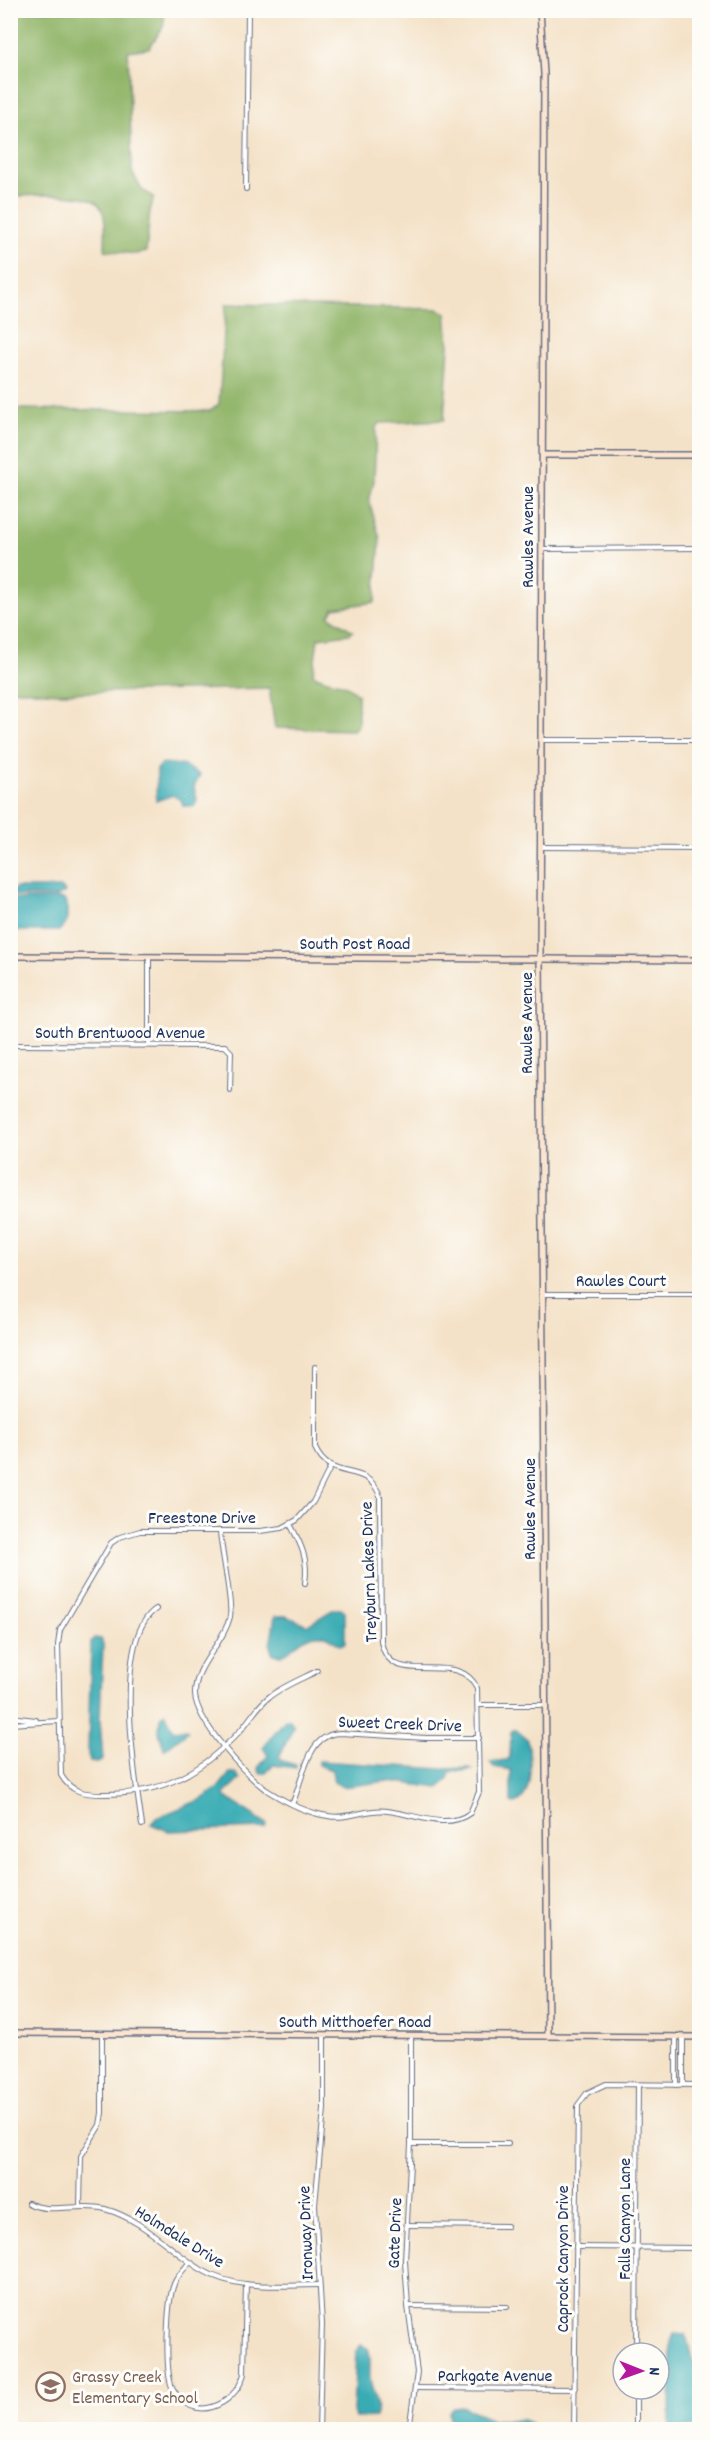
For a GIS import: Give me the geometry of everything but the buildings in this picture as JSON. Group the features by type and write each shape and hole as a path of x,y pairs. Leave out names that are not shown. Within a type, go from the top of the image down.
{"street":[{"path":"246,189 248,10"},
{"name":"Rawles Avenue","path":"540,10 544,74 540,959 548,2036"},
{"path":"543,455 699,454"},
{"path":"542,549 699,548"},
{"path":"542,740 699,740"},
{"path":"541,847 699,848"},
{"name":"South Post Road","path":"10,956 699,960"},
{"path":"149,957 149,1045"},
{"name":"South Brentwood Avenue","path":"10,1045 225,1046 229,1048 230,1090"},
{"name":"Rawles Court","path":"542,1294 699,1294"},
{"path":"305,1583 308,1567 306,1557 290,1524 313,1502 330,1468 315,1448 315,1367"},
{"name":"Treyburn Lakes Drive","path":"293,1803 320,1814 336,1817 383,1810 450,1821 470,1813 480,1792 479,1705 475,1685 464,1673 450,1669 404,1668 386,1656 381,1641 380,1494 364,1475 330,1468"},
{"name":"Freestone Drive","path":"59,1721 58,1645 60,1630 111,1543 120,1537 140,1531 267,1530 290,1524"},
{"path":"220,1531 231,1613 222,1636 198,1677 195,1696 198,1710 224,1745 259,1784 293,1803"},
{"path":"142,1825 130,1734 133,1647 141,1623 156,1609"},
{"path":"10,1724 59,1721 59,1766 65,1781 72,1789 84,1793 137,1793 159,1788 181,1779 224,1745 269,1697 317,1671"},
{"path":"479,1705 545,1705"},
{"path":"10,1717 37,1721"},
{"name":"Sweet Creek Drive","path":"293,1803 311,1751 321,1739 330,1734 479,1738"},
{"name":"South Mitthoefer Road","path":"10,2033 699,2037"},
{"path":"81,2207 81,2156 100,2125 102,2113 102,2034"},
{"name":"Ironway Drive","path":"319,2430 322,2334 315,2205 324,2109 324,2036"},
{"name":"Gate Drive","path":"409,2430 417,2368 408,2306 406,2225 411,2144 411,2036"},
{"path":"676,2037 676,2085"},
{"path":"683,2037 683,2085"},
{"name":"Caprock Canyon Drive","path":"574,2430 578,2105 587,2092 606,2084 638,2085"},
{"path":"638,2085 699,2085"},
{"name":"Falls Canyon Lane","path":"636,2341 638,2085"},
{"path":"411,2144 508,2144"},
{"name":"Holmdale Drive","path":"28,2203 38,2207 101,2208 119,2214 162,2238 190,2262 217,2277 246,2284 320,2286"},
{"path":"406,2225 507,2226"},
{"path":"576,2247 699,2248"},
{"path":"190,2262 174,2284 171,2296 168,2360 171,2387 188,2405 200,2408 225,2403 241,2385 244,2374 246,2284"},
{"path":"408,2306 507,2307"},
{"name":"Parkgate Avenue","path":"415,2388 575,2389"},
{"path":"636,2401 636,2430"}],"green space":[{"path":"11,10 165,13 163,27 149,48 128,51 132,172 142,190 154,197 150,211 146,252 135,254 105,250 103,214 98,204 92,200 70,196 11,196"},
{"path":"226,304 438,309 446,313 449,346 444,420 380,423 376,428 374,481 369,501 380,539 375,602 334,608 329,616 353,631 349,634 318,638 313,674 325,680 346,685 358,695 358,726 353,730 275,728 269,688 58,693 11,689 11,409 210,411 219,404"}],"water":[{"path":"162,764 182,765 200,775 194,787 197,801 194,806 183,806 182,801 173,795 156,801 157,769"},
{"path":"16,888 62,888 65,892 57,897 11,896 11,892"},
{"path":"13,899 63,899 67,903 67,922 59,931 16,931 11,926"},
{"path":"334,1609 341,1609 345,1612 345,1643 340,1645 323,1635 314,1635 284,1654 272,1653 270,1646 275,1616 286,1616 308,1625"},
{"path":"94,1638 101,1639 103,1644 100,1720 103,1760 97,1763 90,1762 88,1754 91,1643"},
{"path":"165,1713 174,1731 186,1729 188,1731 164,1750 159,1732 160,1717"},
{"path":"289,1719 294,1726 279,1757 282,1761 296,1765 296,1768 273,1765 266,1773 260,1773 258,1768 268,1756 263,1747 285,1720"},
{"path":"515,1729 528,1740 530,1776 521,1800 514,1803 511,1802 511,1770 494,1767 490,1762 507,1760 510,1757 511,1732"},
{"path":"318,1761 442,1769 469,1768 472,1770 450,1772 448,1779 439,1788 388,1781 343,1787 334,1782 332,1770 318,1765"},
{"path":"230,1773 235,1773 240,1779 224,1794 225,1797 264,1822 267,1825 265,1828 168,1831 151,1824 156,1818 202,1799 218,1788"},
{"path":"674,2334 686,2335 692,2359 699,2371 699,2428 670,2427 671,2342"},
{"path":"361,2345 368,2348 369,2352 370,2378 376,2402 375,2417 355,2418 353,2412 356,2352"},
{"path":"463,2407 495,2420 523,2420 531,2423 534,2429 472,2430 450,2425 449,2412 453,2408"}],"place":[{"name":"Grassy Creek Elementary School","path":"51,2386"}]}
